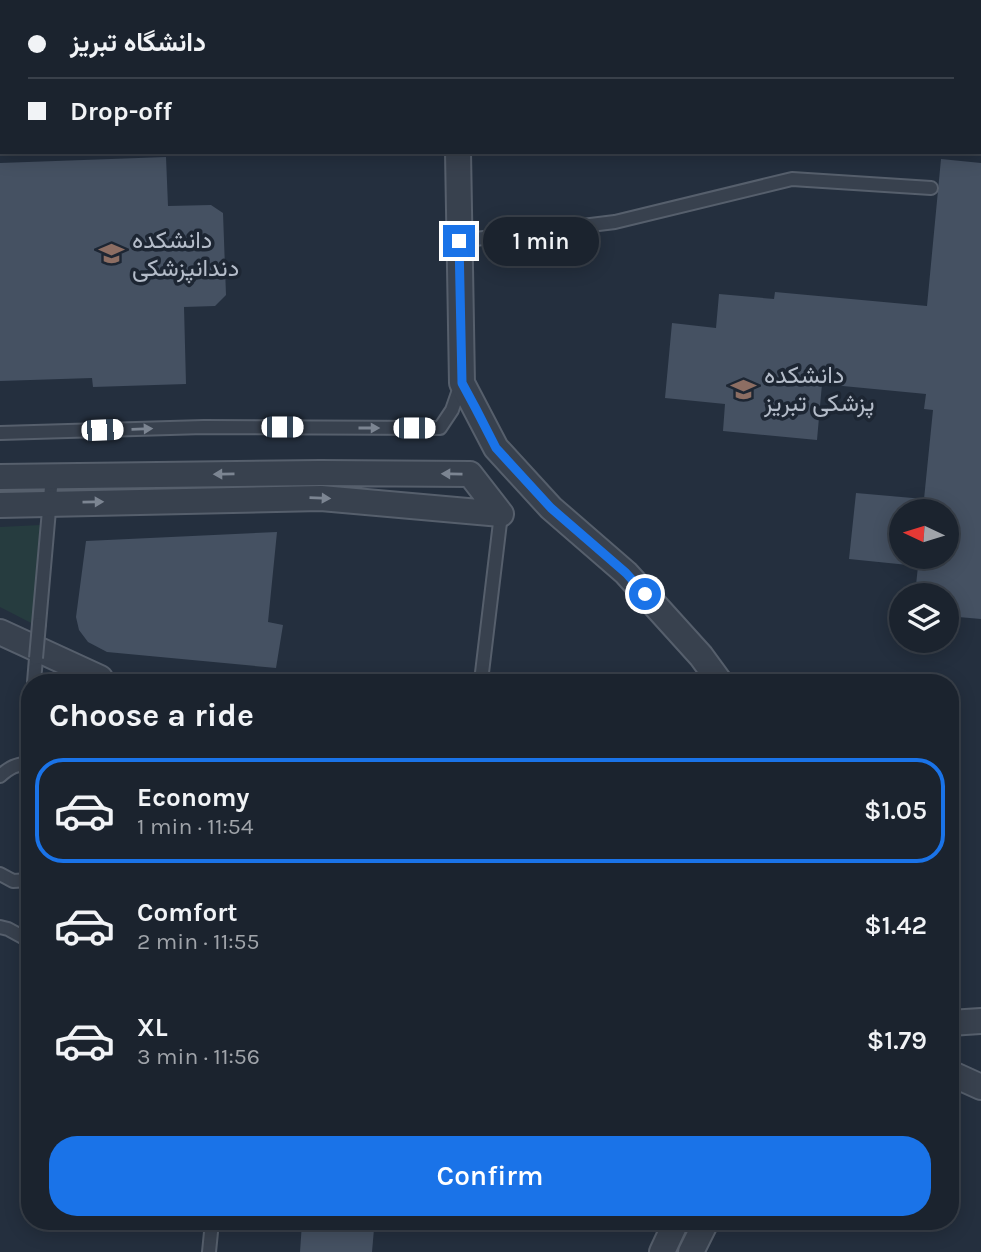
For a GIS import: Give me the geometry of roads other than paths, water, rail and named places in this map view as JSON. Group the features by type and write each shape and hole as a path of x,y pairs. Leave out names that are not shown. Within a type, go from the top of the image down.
{"street":[{"path":"458,154 462,383 496,448 551,508 626,573 714,674"},
{"path":"0,477 320,472 470,474 501,514"},
{"path":"0,505 321,498 501,514"},
{"path":"0,632 91,674"},
{"path":"701,656 707,674"},
{"path":"959,1022 981,1021"},
{"path":"959,1077 981,1087"},
{"path":"662,1252 673,1230"},
{"path":"691,1252 702,1230"}],"lane":[{"path":"459,241 615,222 793,179 931,188"},
{"path":"0,432 204,427 440,428 452,410 462,383"},
{"path":"35,674 51,476"},
{"path":"482,674 501,514"},
{"path":"0,776 7,769 21,766"},
{"path":"0,874 13,881 21,881"},
{"path":"0,927 21,936"},
{"path":"209,1252 211,1230"}],"place":[{"name":"دانشکده دندانپزشکی","path":"112,254"},
{"name":"دانشکده پزشکی تبریز","path":"744,389"}]}
